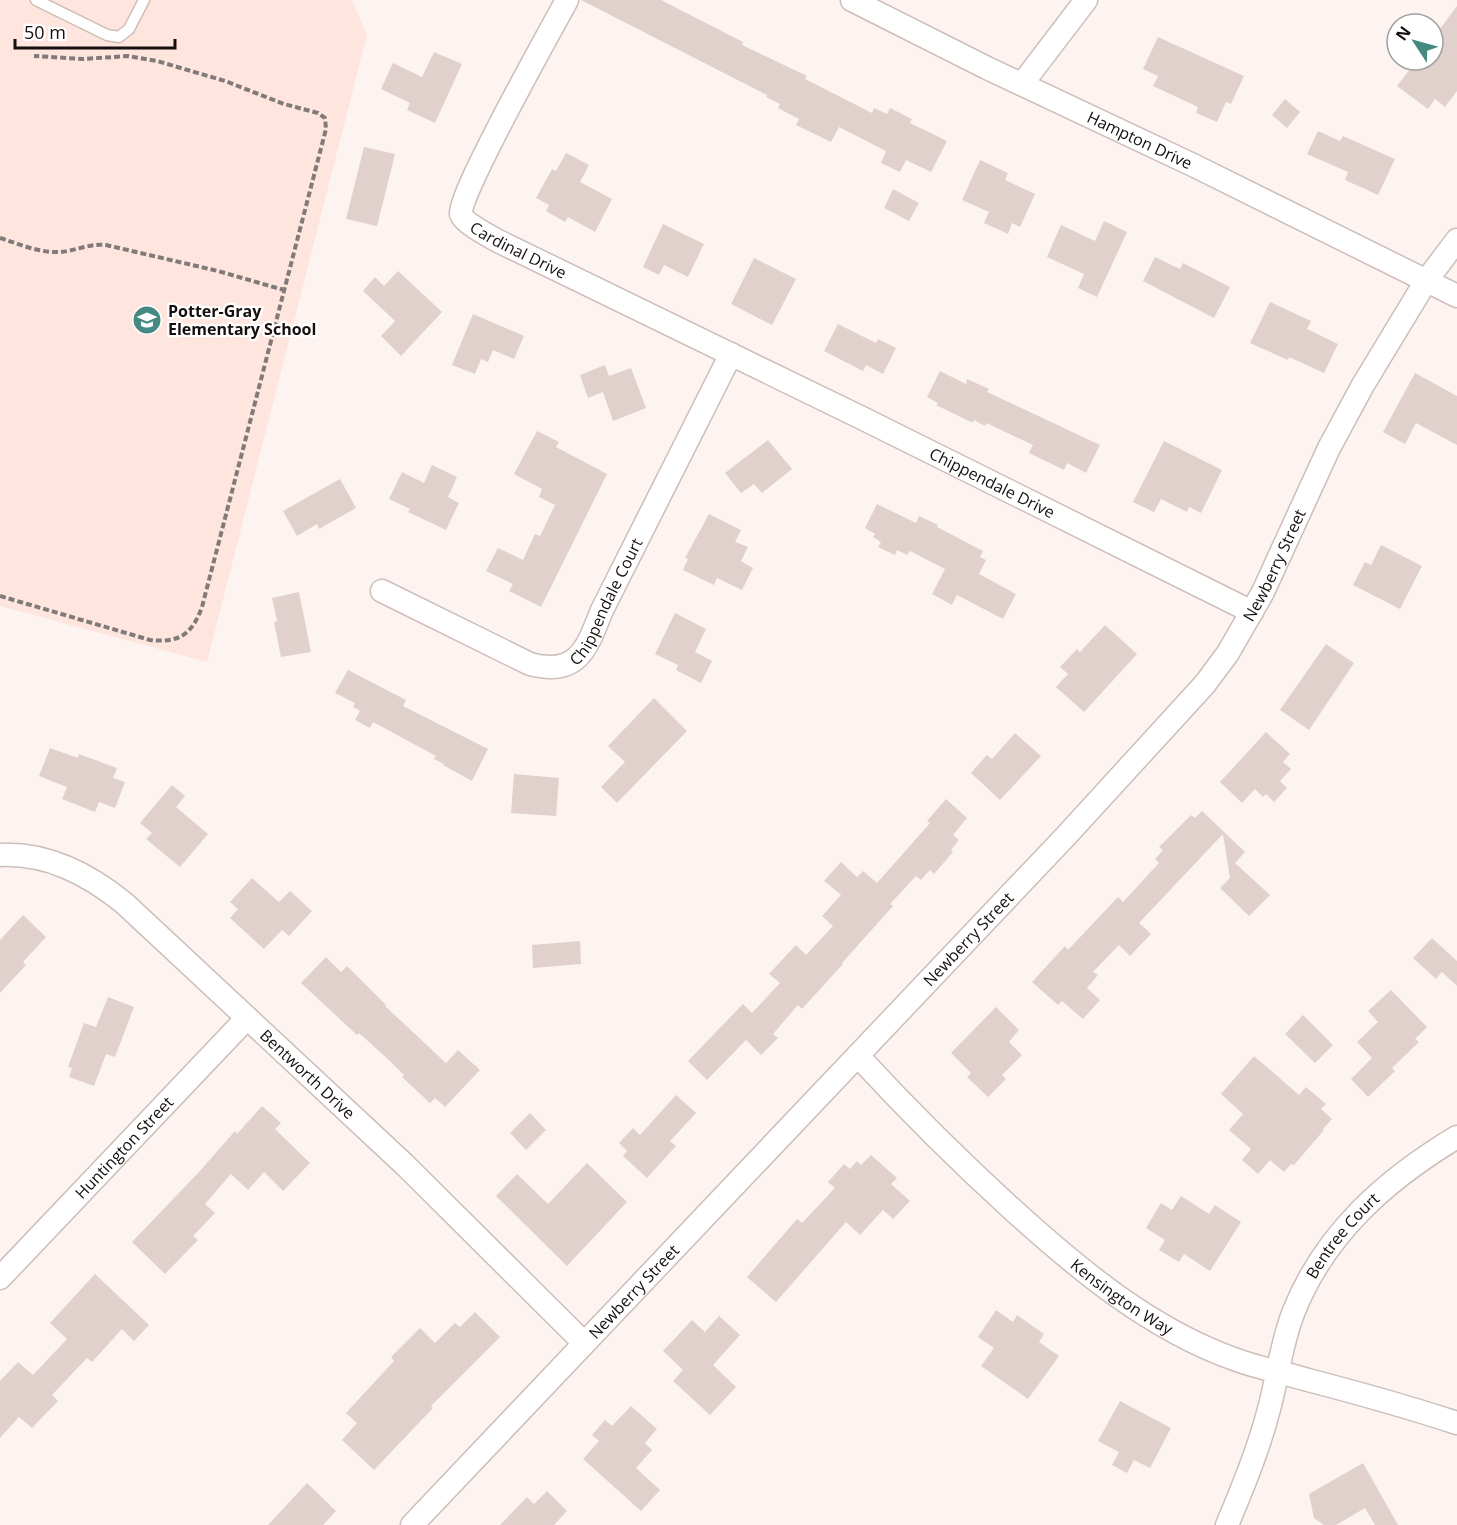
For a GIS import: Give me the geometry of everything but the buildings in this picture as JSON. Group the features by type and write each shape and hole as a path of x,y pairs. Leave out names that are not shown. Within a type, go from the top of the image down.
{"street":[{"name":"Cardinal Drive","path":"567,0 514,96 469,188 461,214 476,228 498,241 731,354"},
{"name":"Hampton Drive","path":"852,0 1457,296"},
{"path":"1022,84 1086,0"},
{"name":"Newberry Street","path":"412,1525 1065,837 1205,684 1228,653 1252,612 1329,448 1398,326 1426,281 1457,240"},
{"name":"Chippendale Court","path":"382,591 530,664 545,668 559,668 572,662 584,650 607,599 731,354"},
{"name":"Chippendale Drive","path":"731,354 1252,612"},
{"name":"Bentworth Drive","path":"0,855 26,856 52,861 77,871 101,885 124,903 405,1165 584,1343"},
{"name":"Huntington Street","path":"0,1278 247,1018"},
{"name":"Kensington Way","path":"858,1056 900,1101 993,1192 1058,1250 1104,1286 1152,1318 1198,1344 1235,1360 1410,1407 1457,1423"},
{"name":"Bentree Court","path":"1227,1525 1269,1410 1284,1338 1295,1309 1317,1267 1338,1237 1368,1202 1413,1165 1457,1137"}],"lane":[{"path":"36,0 107,35 119,37 129,29 144,0"}],"path":[{"path":"0,596 150,640 166,642 190,631 202,607 326,129 325,118 318,113 284,104 225,81 157,61 128,56 83,59 34,56"},
{"path":"0,238 52,252 98,244 106,245 218,271 284,290"}],"shaded area":[{"name":"Potter-Gray Elementary School","path":"0,0 352,0 367,35 207,662 0,606"}],"place":[{"name":"Potter-Gray Elementary School","path":"147,320"}]}
